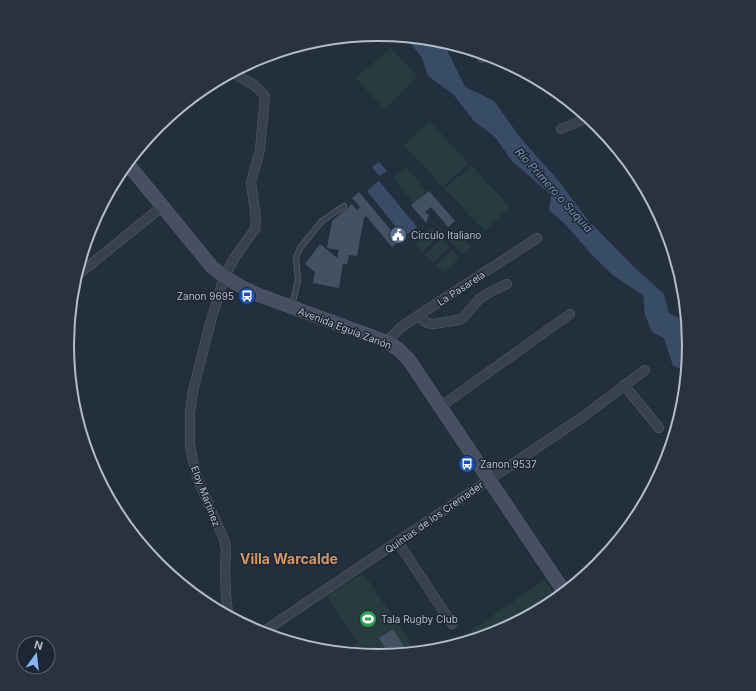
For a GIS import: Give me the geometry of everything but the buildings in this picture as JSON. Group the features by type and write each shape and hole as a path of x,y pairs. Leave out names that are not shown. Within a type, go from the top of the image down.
{"main road":[{"name":"Avenida Eguía Zanón","path":"131,168 212,267 224,277 240,287 387,342 398,349 409,360 562,588"}],"street":[{"name":"Eloy Martínez","path":"227,610 225,583 225,542 198,480 190,445 189,430 193,390 224,277 235,257 255,229 256,220 251,182 260,150 265,96 260,89 237,75"},
{"path":"561,129 582,120"},
{"path":"83,270 163,206"},
{"name":"La Pasarela","path":"387,342 400,328 537,238"},
{"path":"418,316 427,323 434,324 458,320 463,318 479,299 507,284"},
{"path":"440,408 570,314"},
{"name":"Quintas de los Cremader","path":"267,629 398,542 488,479 584,416 645,370"},
{"path":"624,386 659,428"},
{"path":"398,542 452,624"}],"lane":[{"path":"292,307 298,280 296,258 300,248 322,221 344,206"}],"green space":[{"path":"391,48 418,77 384,109 356,78"},
{"path":"429,121 469,163 443,187 404,145"},
{"path":"471,165 510,207 485,231 445,189"},
{"path":"406,167 427,192 414,203 393,178"},
{"path":"431,228 439,236 422,252 415,244"},
{"path":"455,230 471,247 463,254 447,238"},
{"path":"441,239 449,247 433,263 425,255"},
{"path":"452,250 459,258 443,274 436,266"},
{"name":"Tala Rugby Club","path":"363,573 414,647 378,650 351,648 358,643 327,596"},
{"name":"Tala Rugby Club","path":"545,580 554,594 513,619 457,640"}],"water":[{"name":"Río Primero o Suquía","path":"411,44 446,49 465,87 494,101 522,140 557,179 588,220 634,267 664,294 669,313 681,319 682,369 673,366 664,338 652,332 645,315 643,295 614,276 593,256 566,225 549,210 551,195 512,161 495,137 474,121 453,94 428,76 422,58"},
{"path":"379,162 387,171 379,176 372,167"},
{"path":"379,181 417,227 404,237 367,191"}],"place":[{"name":"Circulo Italiano","path":"398,235"},
{"name":"Zanon 9695","path":"247,296"},
{"name":"Zanon 9537","path":"467,464"},
{"name":"Tala Rugby Club","path":"368,619"}],"district":[{"name":"Villa Warcalde","path":"289,558"}]}
